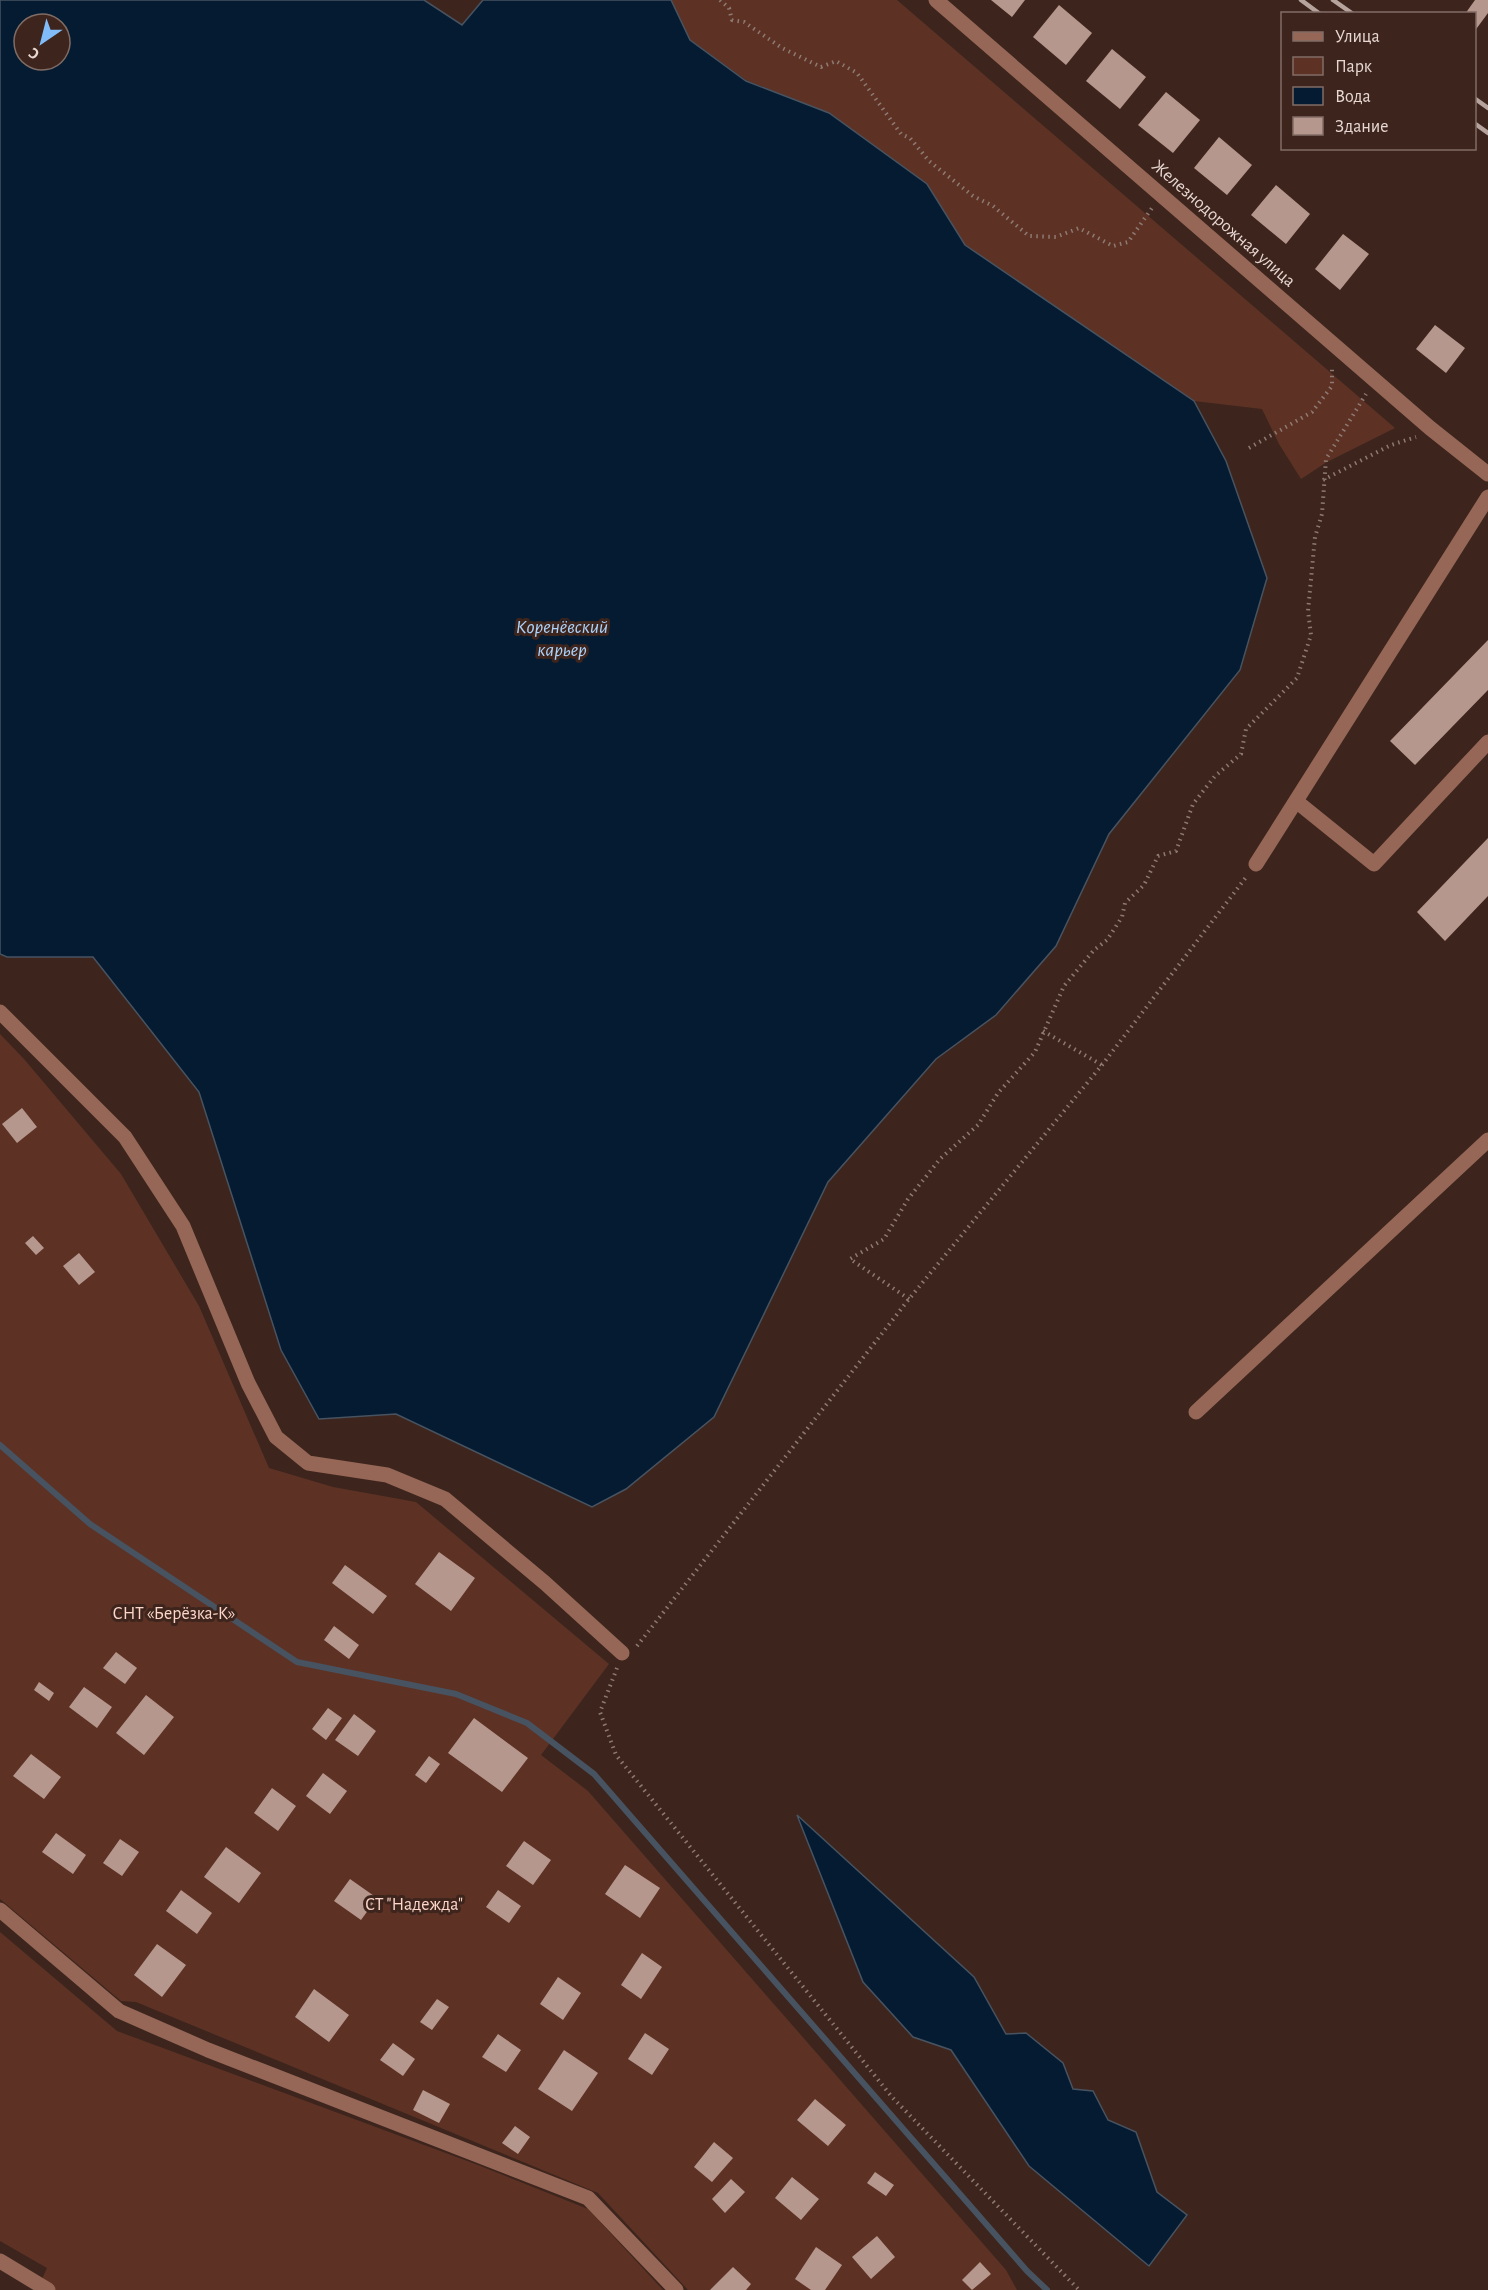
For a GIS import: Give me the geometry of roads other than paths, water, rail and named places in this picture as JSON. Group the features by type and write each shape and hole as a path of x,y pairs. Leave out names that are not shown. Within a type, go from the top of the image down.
{"street":[{"name":"Железнодорожная улица","path":"936,0 1448,443 1488,474"},
{"path":"1256,864 1488,497"},
{"path":"1296,801 1374,864 1488,742"},
{"path":"0,1012 125,1137 176,1216 248,1383 276,1437 308,1463 387,1475 445,1499 545,1583 622,1653"},
{"path":"1196,1412 1488,1140"},
{"path":"0,1910 118,2011 208,2050 588,2198 676,2290"},
{"path":"0,2261 48,2290"}],"water":[{"name":"Коренёвский карьер","path":"0,0 424,0 462,25 483,0 671,0 690,40 746,81 829,113 927,184 965,245 1194,401 1226,461 1267,578 1240,670 1109,834 1056,946 996,1015 936,1059 828,1182 714,1417 626,1489 592,1507 396,1414 319,1419 281,1350 199,1092 93,957 7,957 0,954"},
{"path":"797,1815 974,1977 1006,2034 1026,2033 1063,2063 1073,2089 1093,2091 1108,2120 1136,2132 1157,2192 1187,2215 1149,2266 1029,2166 951,2050 913,2037 863,1982"}],"waterway":[{"path":"0,1445 90,1524 297,1662 456,1694 527,1723 594,1774 1027,2271 1047,2290"}],"railway":[{"path":"1301,0 1317,12"},
{"path":"1333,0 1350,12"},
{"path":"1476,99 1488,108"},
{"path":"1476,124 1488,133"}],"park label":[{"name":"СНТ «Берёзка-К»","path":"174,1613"},
{"name":"СТ \"Надежда\"","path":"414,1904"}]}
